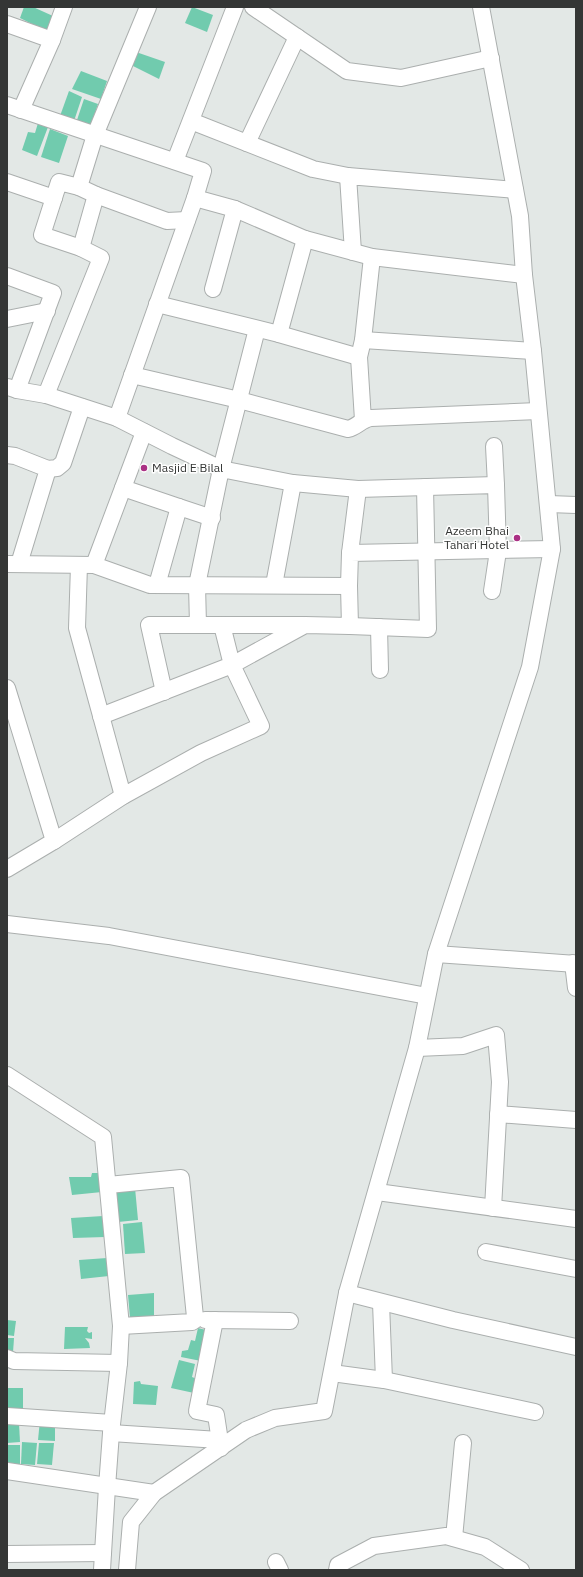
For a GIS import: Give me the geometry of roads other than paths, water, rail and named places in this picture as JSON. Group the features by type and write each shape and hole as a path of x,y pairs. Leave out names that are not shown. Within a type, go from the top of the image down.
{"street":[{"path":"64,7 52,40 14,107 203,171 195,198 117,418"},
{"path":"79,188 95,135 148,7"},
{"path":"175,161 235,7"},
{"path":"253,7 347,71 401,78 491,58"},
{"path":"127,1570 131,1522 154,1494 220,1444 246,1430 275,1418 324,1411 347,1293 417,1048 436,954 530,667 552,549 549,504 524,276 520,216 481,7"},
{"path":"7,24 52,40"},
{"path":"247,143 297,37"},
{"path":"191,120 313,168 348,176 515,190"},
{"path":"348,176 353,252"},
{"path":"7,182 54,198"},
{"path":"46,395 101,258 81,248 42,235 59,182 167,221 187,220"},
{"path":"81,248 96,195"},
{"path":"195,198 235,209 305,238 372,257 524,276"},
{"path":"213,289 235,209"},
{"path":"279,334 305,238"},
{"path":"363,420 359,357 363,340 372,257"},
{"path":"7,276 53,293 47,311 12,388 46,395 117,418 221,469 293,483 358,489 496,485"},
{"path":"157,304 279,334 359,357"},
{"path":"7,319 47,311"},
{"path":"198,625 197,585 221,469 257,329"},
{"path":"363,340 533,351"},
{"path":"132,375 239,400 348,429 352,428 363,420 371,418 538,411"},
{"path":"7,455 15,456 48,469 57,468 63,463 82,407"},
{"path":"123,796 77,628 87,565 123,488 144,432"},
{"path":"492,591 498,550 494,446"},
{"path":"48,469 13,564 87,565 150,585 349,586"},
{"path":"274,585 293,483"},
{"path":"164,692 149,625 305,625 428,629 426,487"},
{"path":"123,488 212,518"},
{"path":"350,626 350,553 358,489"},
{"path":"549,504 576,505"},
{"path":"157,585 179,507"},
{"path":"350,553 552,549"},
{"path":"7,869 54,841 123,796 201,753 261,726 232,665 222,625"},
{"path":"101,716 232,665 305,625"},
{"path":"379,627 380,670"},
{"path":"7,688 54,841"},
{"path":"7,924 109,936 427,996"},
{"path":"436,954 574,963 576,988"},
{"path":"417,1048 463,1046 496,1035 500,1082 493,1208"},
{"path":"7,1075 103,1137 121,1326 119,1363 107,1487 102,1570"},
{"path":"498,1114 576,1120"},
{"path":"108,1185 181,1178 195,1320"},
{"path":"377,1192 576,1219"},
{"path":"486,1252 576,1269"},
{"path":"347,1293 381,1303 453,1320 576,1347"},
{"path":"381,1303 384,1380"},
{"path":"121,1326 192,1322 195,1320 290,1320"},
{"path":"215,1320 197,1411 216,1415 220,1444"},
{"path":"7,1358 14,1361 119,1363"},
{"path":"332,1373 384,1380 535,1412"},
{"path":"7,1416 112,1428 220,1444"},
{"path":"454,1538 463,1443"},
{"path":"7,1471 154,1494"},
{"path":"337,1570 338,1565 374,1546 446,1536 485,1547 521,1570"},
{"path":"7,1554 103,1553"}],"place":[{"name":"Masjid E Bilal","path":"144,468"},
{"name":"Azeem Bhai Tahari Hotel","path":"517,538"}]}
